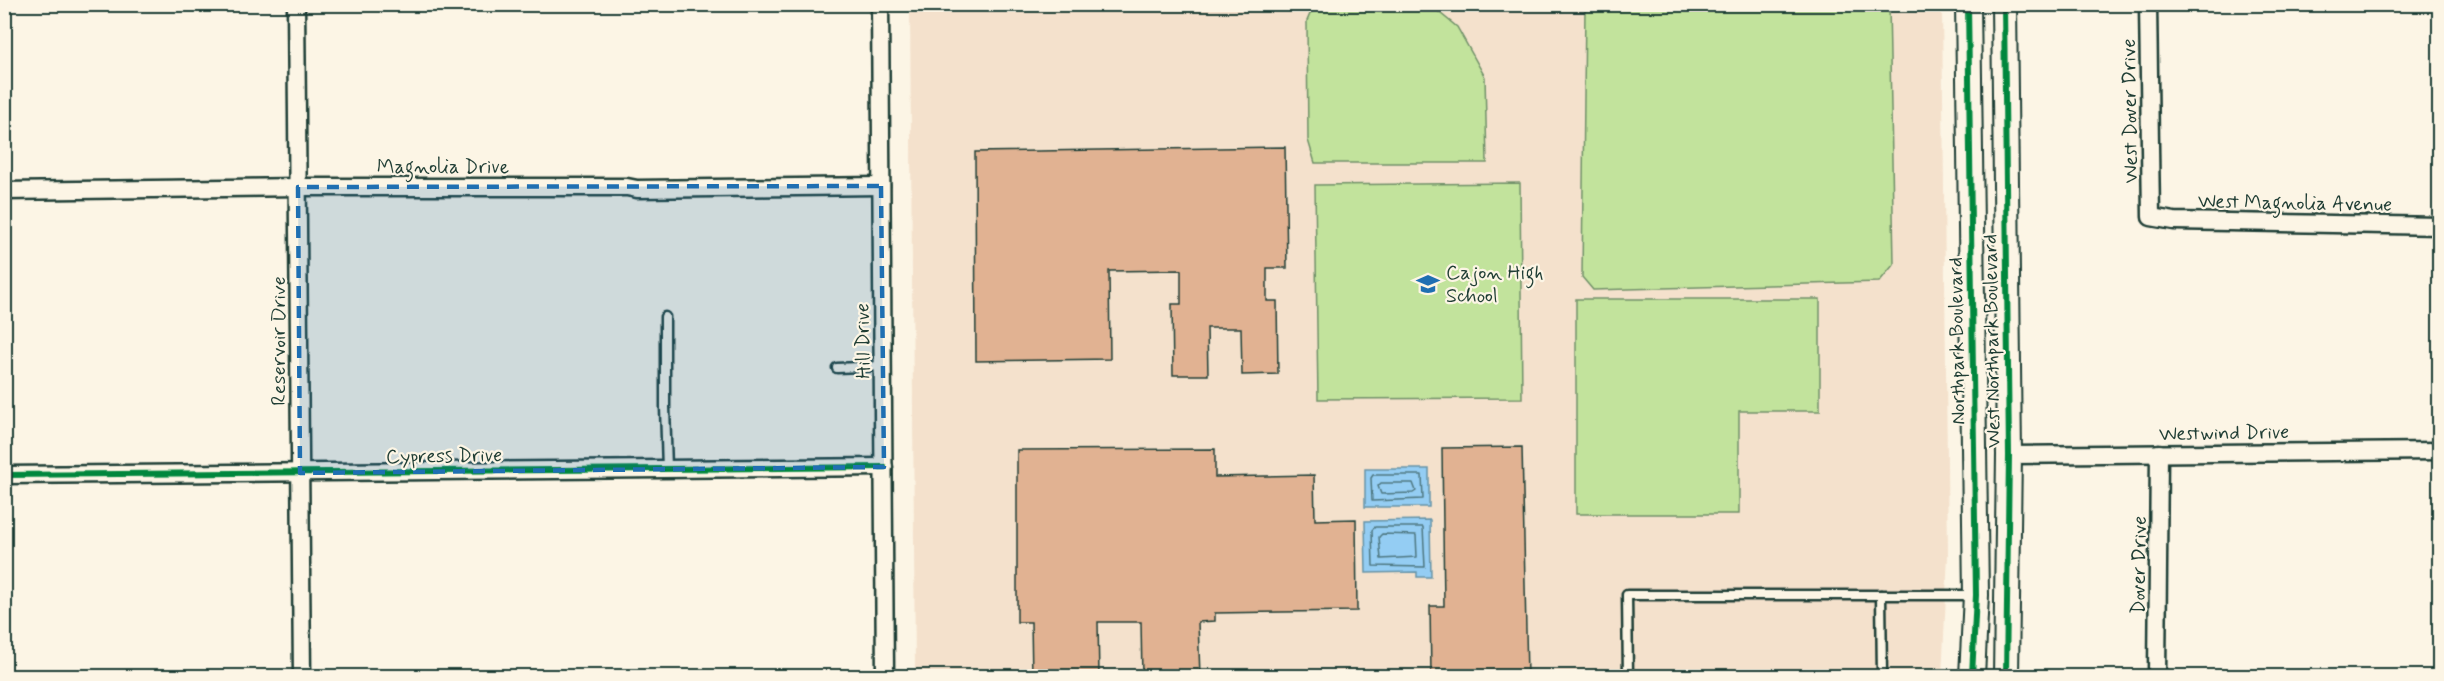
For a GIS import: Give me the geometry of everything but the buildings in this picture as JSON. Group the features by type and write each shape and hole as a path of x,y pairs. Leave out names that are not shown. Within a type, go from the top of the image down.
{"main road":[{"name":"Northpark Boulevard","path":"1968,4 1976,595 1972,676"},
{"name":"West Northpark Boulevard","path":"2004,4 2009,455 2006,676"}],"street":[{"name":"Reservoir Drive","path":"296,4 302,676"},
{"name":"Hill Drive","path":"880,4 885,676"},
{"name":"West Dover Drive","path":"2148,4 2151,217"},
{"name":"Magnolia Drive","path":"4,191 298,187 603,187 636,189 881,186"},
{"name":"West Magnolia Avenue","path":"2151,217 2174,221 2439,226"},
{"name":"Westwind Drive","path":"2009,455 2439,451"},
{"name":"Dover Drive","path":"2157,676 2159,453"},
{"name":"Cypress Drive","path":"4,475 884,467"}],"lane":[{"path":"665,317 667,470"},
{"path":"837,368 883,366"},
{"path":"1628,676 1627,595 1976,595"},
{"path":"1881,595 1882,676"}],"highlighted area":[{"path":"881,186 884,467 300,473 298,187"}],"shaded area":[{"name":"Cajon High School","path":"910,5 1942,5 1948,555 1942,676 915,676"}],"green space":[{"path":"1314,5 1430,5 1457,27 1485,77 1487,163 1315,163 1308,140 1307,21"},
{"path":"1889,5 1894,264 1879,282 1593,290 1582,277 1585,7"},
{"path":"1520,183 1522,398 1318,399 1315,185"},
{"path":"1576,299 1820,299 1820,411 1739,411 1739,514 1576,514"}],"water":[{"path":"1365,469 1429,469 1429,507 1365,507"},
{"path":"1430,520 1431,577 1417,577 1417,572 1366,573 1365,521"}],"cycle path":[{"path":"1968,4 1976,595 1972,676"},
{"path":"2004,4 2009,455 2006,676"},
{"path":"4,475 884,467"}],"place":[{"name":"Cajon High School","path":"1428,284"}]}
